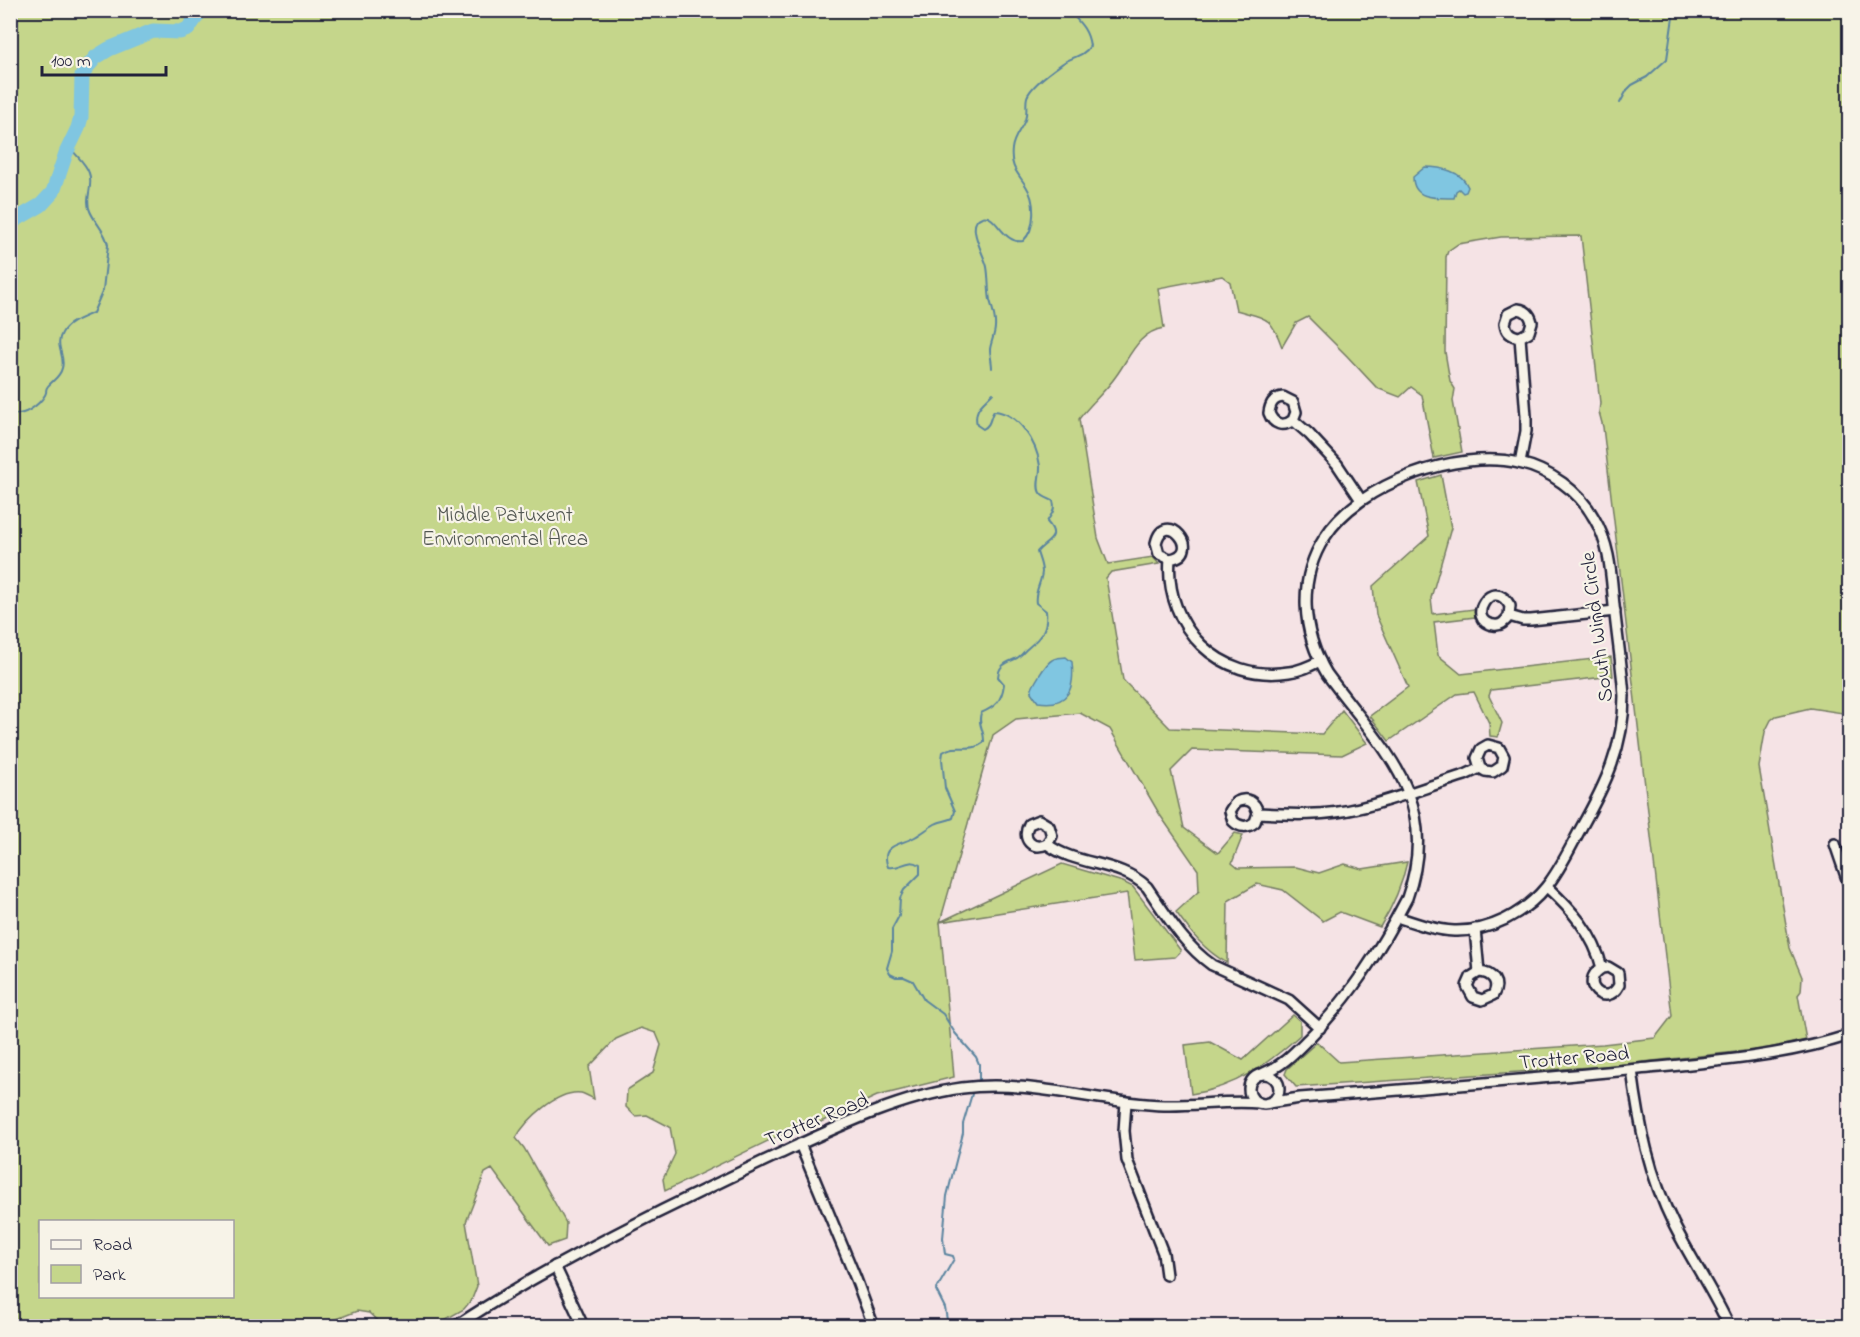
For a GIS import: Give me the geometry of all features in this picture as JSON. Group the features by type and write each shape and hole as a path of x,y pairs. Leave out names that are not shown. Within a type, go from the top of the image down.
{"street":[{"path":"1520,337 1526,431 1520,463"},
{"path":"1293,420 1337,464 1361,500"},
{"name":"South Wind Circle","path":"1264,1073 1275,1069 1287,1060 1320,1028 1359,980 1397,917 1411,885 1417,853 1416,822 1409,792 1402,776 1327,674 1310,637 1306,601 1308,578 1318,549 1335,523 1361,500 1409,475 1435,467 1477,461 1520,463 1536,468 1564,484 1587,506 1602,534 1610,558 1624,696 1624,711 1615,758 1601,793 1547,886 1524,908 1495,924 1456,931 1397,917"},
{"path":"1170,559 1171,593 1182,621 1201,645 1214,655 1244,670 1260,673 1291,672 1320,662"},
{"path":"1509,616 1531,620 1615,611"},
{"path":"1258,813 1285,815 1327,813 1359,808 1465,775 1480,768"},
{"path":"1047,844 1063,855 1132,875 1147,888 1183,939 1201,957 1212,965 1289,1000 1320,1028"},
{"path":"1835,844 1850,888"},
{"path":"1547,886 1582,924 1594,944 1602,968"},
{"path":"1475,929 1479,972"},
{"name":"Trotter Road","path":"456,1326 555,1266 743,1170 833,1129 895,1105 960,1088 979,1086 1023,1088 1164,1105 1264,1103 1632,1070 1777,1054 1850,1035"},
{"name":"South Wind Circle","path":"1278,1083 1281,1069 1287,1060"},
{"path":"1632,1070 1642,1136 1654,1179 1674,1225 1729,1326"},
{"path":"1227,1102 1237,1096 1255,1076 1264,1073 1272,1076 1286,1092 1300,1098"},
{"path":"1249,1084 1251,1098 1264,1103 1277,1096 1278,1083"},
{"path":"1126,1102 1124,1131 1127,1160 1163,1253 1166,1275"},
{"path":"800,1144 840,1238 872,1322"},
{"path":"555,1266 583,1326"}],"green space":[{"name":"Middle Patuxent Environmental Area","path":"10,11 1849,11 1849,714 1810,708 1776,716 1771,720 1765,732 1759,767 1790,948 1802,977 1801,991 1798,995 1806,1040 1764,1049 1606,1066 1296,1087 1285,1074 1287,1069 1317,1042 1339,1062 1603,1044 1655,1038 1672,1016 1603,427 1599,412 1600,403 1581,236 1501,237 1458,244 1448,251 1446,257 1445,352 1450,381 1455,389 1453,401 1462,452 1434,458 1422,395 1411,387 1400,397 1377,388 1308,317 1296,323 1282,347 1271,324 1261,317 1236,310 1230,282 1222,276 1158,288 1164,328 1155,330 1141,340 1112,382 1079,419 1098,538 1108,564 1153,557 1159,564 1111,572 1106,578 1123,680 1170,728 1322,734 1342,710 1367,743 1342,755 1192,750 1171,771 1184,828 1218,853 1235,833 1243,835 1232,863 1238,868 1296,867 1319,873 1345,864 1362,869 1407,862 1396,896 1380,927 1340,912 1323,921 1283,890 1257,884 1228,901 1227,963 1198,940 1176,912 1199,891 1198,870 1160,815 1110,729 1080,713 1016,719 993,735 940,922 954,1077 877,1096 812,1126 809,1121 665,1191 663,1179 675,1154 670,1127 647,1115 635,1116 626,1107 627,1090 653,1073 661,1045 656,1033 641,1028 616,1039 589,1067 594,1099 581,1093 562,1096 535,1115 516,1138 524,1148 566,1223 565,1240 548,1246 492,1169 485,1173 466,1222 477,1286 472,1299 464,1309 434,1326 383,1326 369,1313 357,1311 319,1326 11,1326"},
{"path":"1441,475 1451,528 1431,598 1433,614 1474,609 1475,617 1434,622 1438,655 1461,674 1611,657 1613,676 1491,690 1489,696 1502,723 1498,737 1490,736 1489,723 1474,692 1457,694 1389,741 1370,716 1408,687 1376,615 1373,586 1429,536 1418,482"},
{"path":"1062,864 1133,887 1181,951 1175,957 1135,960 1127,893 940,922"},
{"path":"1293,1015 1300,1021 1300,1035 1276,1056 1236,1080 1207,1091 1191,1094 1185,1045 1210,1042 1243,1060"}],"water":[{"path":"1425,167 1444,169 1461,177 1468,187 1466,192 1463,193 1459,189 1454,198 1421,194 1414,185 1413,177"},
{"path":"1066,657 1072,662 1073,671 1068,694 1057,702 1038,702 1031,692 1046,665 1057,658"}],"waterway":[{"path":"10,226 15,220 41,205 53,192 66,153 78,128 81,117 82,76 88,66 96,57 109,49 153,31 180,32 188,29 201,10"},
{"path":"992,368 990,349 995,320 989,296 987,267 977,240 975,226 977,220 987,217 1016,241 1023,241 1027,236 1033,215 1032,199 1013,165 1013,145 1025,120 1029,92 1043,78 1090,46 1085,30 1068,10"},
{"path":"1620,103 1632,85 1647,77 1667,59 1674,10"},
{"path":"10,413 25,412 42,399 62,368 63,359 59,342 62,333 72,323 93,313 103,290 108,245 88,206 89,173 69,146"},
{"path":"979,1080 979,1064 976,1057 955,1033 943,1014 924,1000 913,981 904,977 896,977 890,974 887,968 892,951 892,929 899,916 900,898 904,890 920,874 920,865 912,862 888,867 886,854 893,846 915,837 937,823 953,818 955,811 945,788 943,752 954,748 974,747 984,742 980,717 981,713 994,706 1002,695 1004,684 998,677 1000,669 1004,664 1020,656 1037,640 1046,623 1046,611 1036,603 1042,572 1037,552 1053,536 1047,522 1054,504 1039,491 1038,457 1031,439 1019,423 1003,413 994,411 986,427 983,429 977,425 976,414 982,403 993,393"},
{"path":"948,1326 945,1308 936,1290 954,1259 953,1256 945,1254 943,1238 947,1196 972,1094"}]}
